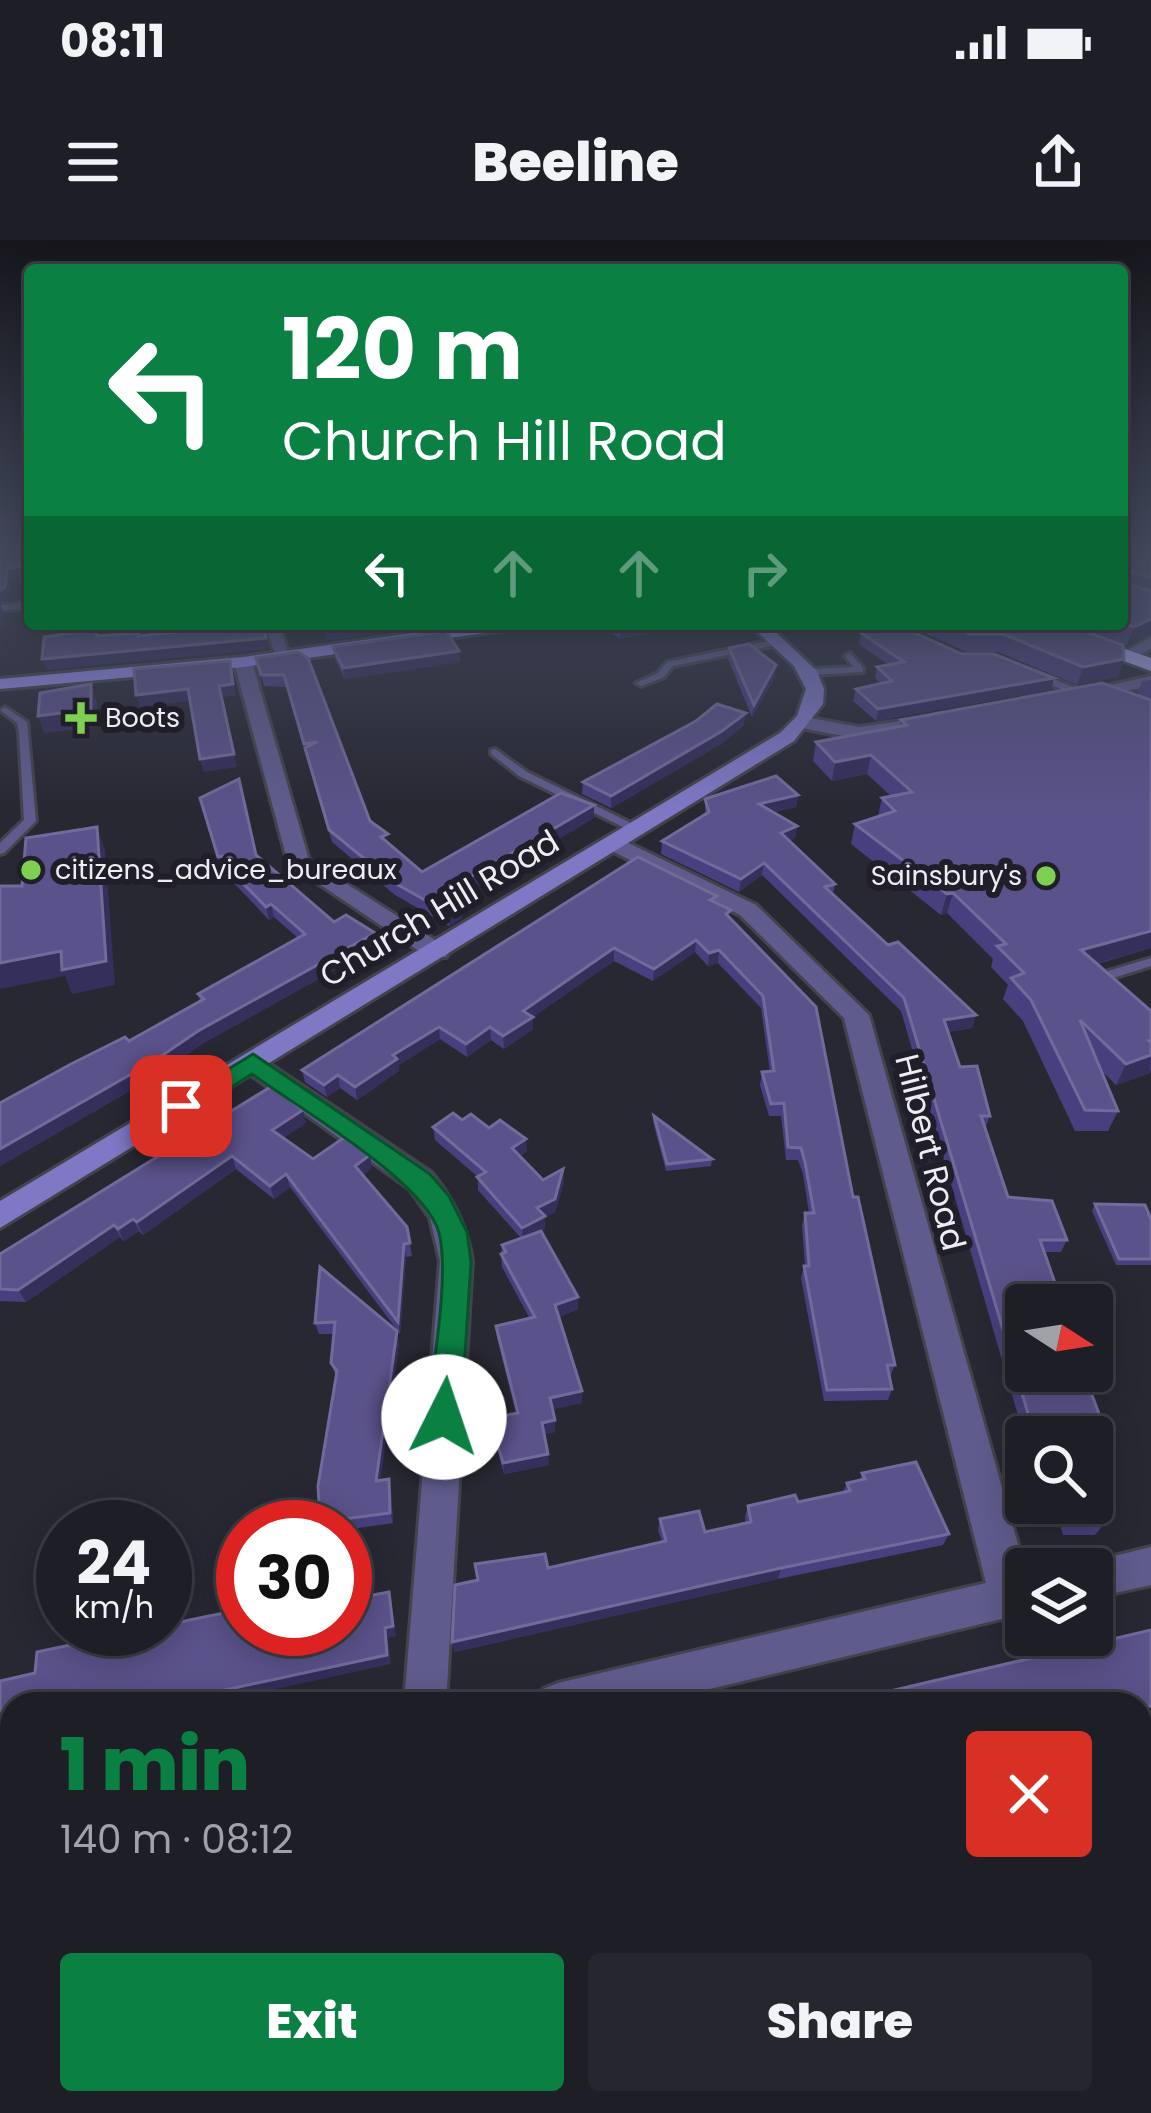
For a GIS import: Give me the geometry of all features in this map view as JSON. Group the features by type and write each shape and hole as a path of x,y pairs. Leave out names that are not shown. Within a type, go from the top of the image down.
{"highway":[{"path":"1085,636 1145,651"}],"main road":[{"path":"0,687 243,662 427,636"}],"street":[{"path":"277,636 284,657"},
{"path":"772,636 810,672 815,702 805,723 860,733 926,723"},
{"path":"243,662 299,863 437,952"},
{"path":"1035,703 1151,681"},
{"name":"Church Hill Road","path":"0,1216 627,837 805,723"},
{"name":"Hilbert Road","path":"627,837 748,910 856,1015 1005,1548"},
{"path":"253,1063 421,1181 453,1232 456,1262 426,1692"},
{"path":"1113,1574 1151,1566"},
{"path":"608,1692 1005,1597"}],"lane":[{"path":"912,636 922,641"},
{"path":"641,682 661,675 670,664 779,642"},
{"path":"810,672 860,670 850,656"},
{"path":"1029,673 1096,695"},
{"path":"0,850 30,821 25,732 22,722 2,709"},
{"path":"494,752 627,837"},
{"path":"1120,1003 1106,990 1103,977 1151,962"}],"building":[{"path":"266,636 266,638 42,659 44,637"},
{"path":"408,636 450,636 459,651 343,668 333,647"},
{"path":"866,636 923,636 962,654 994,654 1054,678 878,709 856,689 892,681 877,667 904,662"},
{"path":"1009,636 1099,636 1123,645 1124,659 1083,667"},
{"path":"749,644 776,665 754,705 729,648"},
{"path":"298,652 308,658 370,821 388,834 381,837 422,872 561,793 594,805 445,892 461,905 448,913 393,882 329,830 305,748 317,742 304,744 284,675 261,675 256,658"},
{"path":"230,661 233,684 219,686 234,754 200,759 188,689 136,695 134,669"},
{"path":"1102,683 1151,700 1151,931 1081,950 1151,1011 1151,1055 1126,1064 1080,1020 1118,1111 1085,1110 1031,1000 1011,978 1024,973 997,946 1006,944 953,893 947,894 855,824 895,811 882,798 912,792 871,755 835,762 816,742 907,725 901,720"},
{"path":"91,684 91,709 38,716 40,693"},
{"path":"717,704 746,713 611,796 583,782 696,721"},
{"path":"776,776 798,795 759,804 797,826 781,833 835,884 825,887 888,945 898,942 976,1015 944,1020 960,1067 977,1066 990,1116 981,1116 1008,1197 1052,1201 1067,1240 1040,1240 1055,1284 1005,1284 1005,1336 904,998 764,863 741,879 662,841 709,812 705,799"},
{"path":"239,779 256,855 334,922 346,915 375,933 0,1149 0,1103 125,1037 129,1041 204,999 198,994 305,934 271,904 266,907 226,866 224,856 218,857 200,798"},
{"path":"97,827 106,961 62,970 61,951 0,963 0,886 22,886 26,838"},
{"path":"638,857 717,896 710,900 731,910 726,914 816,1007 853,1197 858,1197 895,1365 887,1365 892,1389 827,1390 804,1266 809,1266 805,1213 814,1213 805,1162 801,1148 788,1147 784,1103 771,1104 762,1072 774,1071 763,996 719,950 709,953 696,940 654,969 614,948 523,1011 533,1017 503,1036 490,1027 466,1044 439,1027 393,1055 397,1059 355,1087 338,1075 324,1085 302,1070"},
{"path":"272,1086 303,1110 272,1130 313,1159 345,1137 370,1155 355,1166 407,1227 410,1243 404,1244 398,1322 286,1174 270,1186 232,1156 137,1222 133,1219 118,1229 114,1225 18,1290 0,1289 0,1254"},
{"path":"453,1113 462,1120 471,1114 489,1128 500,1120 526,1139 512,1148 543,1180 563,1169 555,1199 537,1208 545,1216 522,1228 477,1177 486,1172 433,1127"},
{"path":"654,1116 712,1159 667,1164"},
{"path":"1095,1204 1145,1205 1151,1219 1151,1259 1119,1259"},
{"path":"541,1231 578,1297 555,1305 582,1391 550,1398 555,1420 542,1423 548,1454 503,1463 490,1418 518,1413 496,1326 535,1317 501,1254 506,1252 502,1245"},
{"path":"320,1267 397,1331 376,1481 389,1479 390,1513 372,1515 372,1500 319,1500 337,1371 331,1363 335,1322 315,1323"},
{"path":"1022,1392 1091,1392 1100,1416 1029,1416"},
{"path":"916,1462 949,1534 452,1642 455,1585 478,1580 475,1564 545,1554 548,1568 666,1541 660,1519 699,1511 705,1532 751,1522 748,1506 795,1495 798,1502 850,1491 847,1483 865,1479 862,1473"},
{"path":"389,1592 393,1626 385,1628 387,1655 216,1692 0,1692 0,1681 35,1673 37,1656 192,1656 192,1619 216,1615 216,1656 372,1656 372,1595"},
{"path":"1151,1630 1151,1692 886,1692 1040,1656 1113,1656 1113,1639"}],"place":[{"name":"Boots","path":"81,718"},
{"name":"citizens_advice_bureaux","path":"31,870"},
{"name":"Sainsbury's","path":"1046,876"}],"route":[{"path":"181,1106 253,1063 421,1181 453,1232 456,1262 444,1417"}]}
